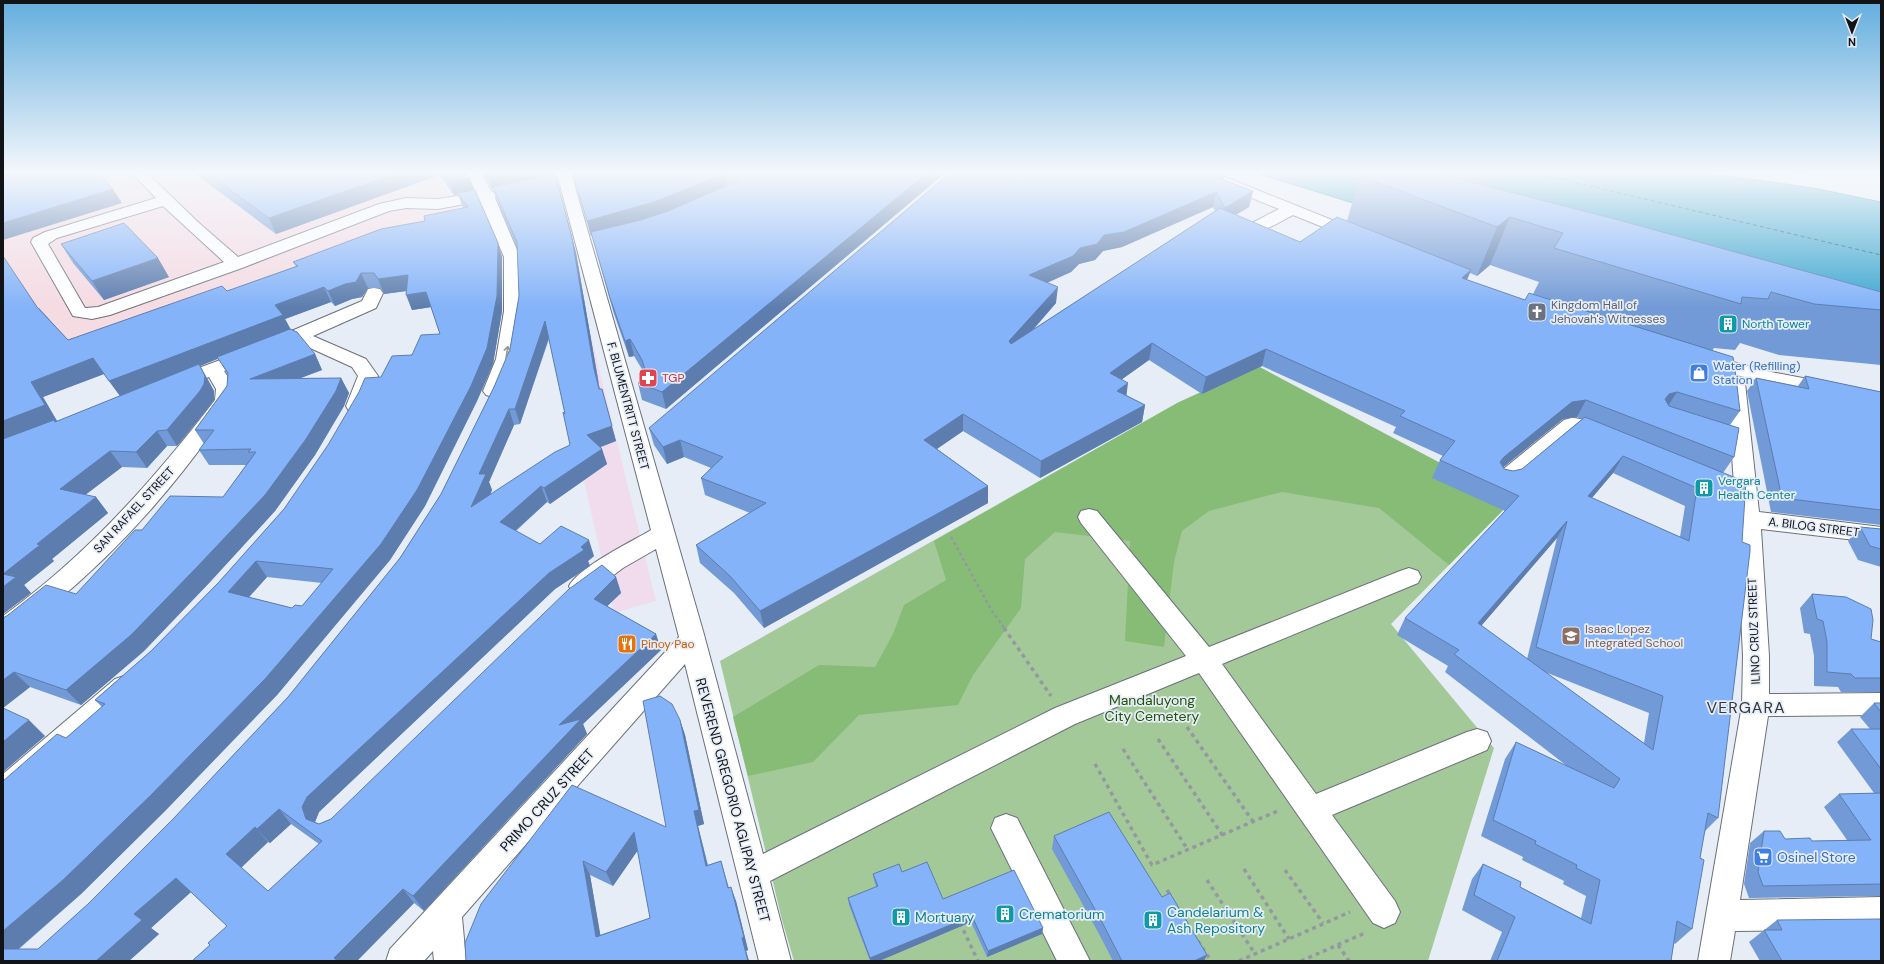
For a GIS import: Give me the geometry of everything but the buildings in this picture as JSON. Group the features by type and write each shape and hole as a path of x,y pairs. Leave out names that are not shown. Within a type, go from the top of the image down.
{"street":[{"path":"107,218 51,235 39,242 79,312 92,314 104,311 236,264 356,218"},
{"path":"186,218 236,264"},
{"path":"485,409 506,359 513,311 514,288 512,257 500,218"},
{"name":"F. BLUMENTRITT STREET","path":"579,218 590,242 645,436 663,534 692,639"},
{"path":"1256,227 1274,218"},
{"path":"1314,218 1369,241"},
{"path":"155,391 298,336 370,304 374,293"},
{"path":"298,336 359,363 368,376 355,407 343,427"},
{"path":"1688,355 1734,370 1881,399"},
{"name":"SAN RAFAEL STREET","path":"3,630 71,576 119,530 179,463 225,401 226,389 213,369"},
{"name":"ILINO CRUZ STREET","path":"1714,961 1756,705 1756,656 1742,441 1734,370"},
{"path":"1504,480 1571,425 1591,429 1620,441"},
{"path":"1721,434 1742,441"},
{"name":"A. BILOG STREET","path":"1725,485 1746,506 1881,536"},
{"path":"1089,517 1204,659 1307,805 1378,914"},
{"path":"560,603 615,562 663,534"},
{"path":"752,874 781,861 1065,716 1409,577"},
{"name":"REVEREND GREGORIO AGLIPAY STREET","path":"692,639 775,961"},
{"name":"PRIMO CRUZ STREET","path":"402,961 692,639"},
{"path":"3,792 137,675"},
{"path":"1756,705 1881,704"},
{"path":"1307,805 1477,741"},
{"path":"1006,828 1074,961"},
{"path":"446,913 450,961"},
{"path":"1722,916 1881,913"}],"path":[{"path":"951,537 992,611 1065,716"},
{"path":"1187,727 1254,823"},
{"path":"1158,740 1222,836"},
{"path":"1123,749 1188,850"},
{"path":"1095,764 1152,865 1254,823 1307,805"},
{"path":"1244,869 1289,939"},
{"path":"1285,870 1323,923"},
{"path":"1207,880 1255,954"},
{"path":"1167,890 1175,903"},
{"path":"1239,961 1323,923 1378,914"},
{"path":"1302,961 1338,945 1378,914"},
{"path":"958,919 978,961"},
{"path":"1195,935 1211,961"},
{"path":"1338,945 1349,961"}],"shaded area":[{"path":"3,218 448,218 3,381"},
{"path":"524,218 562,218 656,601 614,613"}],"green space":[{"path":"1258,366 1512,501 1449,565 1379,508 1282,492 1209,511 1182,531 1174,562 1164,647 1125,641 1130,541 1055,532 1025,559 1021,608 973,675 958,705 859,715 813,762 748,776 733,717 819,665 875,667 893,634 904,605 946,580 934,541 1179,402"},
{"name":"Mandaluyong City Cemetery","path":"1179,402 1512,501 1391,624 1494,748 1428,961 794,961 782,920 720,661"}],"water":[{"path":"1408,218 1881,218 1881,344"}],"ferry route":[{"path":"1725,218 1881,255"}],"place":[{"name":"Kingdom Hall of Jehovah's Witnesses","path":"1537,312"},
{"name":"North Tower","path":"1728,324"},
{"name":"Water (Refilling) Station","path":"1699,373"},
{"name":"TGP","path":"648,378"},
{"name":"Vergara Health Center","path":"1704,488"},
{"name":"Isaac Lopez Integrated School","path":"1571,636"},
{"name":"Pinoy Pao","path":"627,644"},
{"name":"Osinel Store","path":"1763,857"},
{"name":"Crematorium","path":"1005,914"},
{"name":"Mortuary","path":"901,917"},
{"name":"Candelarium & Ash Repository","path":"1153,920"}],"district":[{"name":"VERGARA","path":"1746,707"}]}
